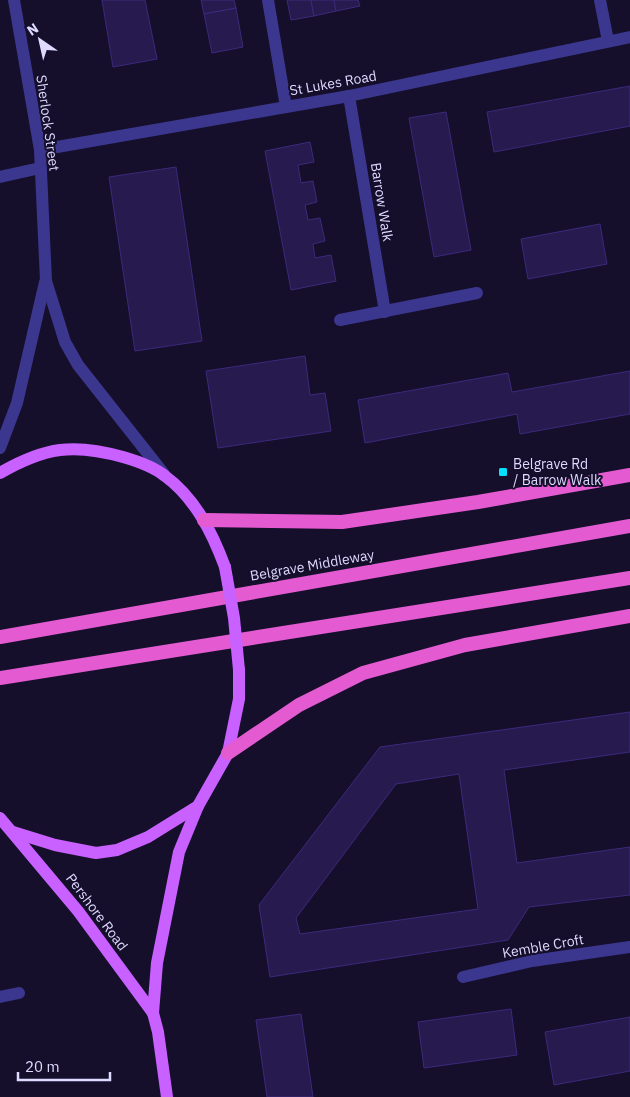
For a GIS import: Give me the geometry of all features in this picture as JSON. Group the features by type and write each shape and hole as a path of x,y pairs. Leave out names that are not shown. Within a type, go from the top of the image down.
{"highway":[{"path":"204,520 342,522 478,502 630,475"},
{"name":"Belgrave Middleway","path":"0,637 630,526"},
{"path":"0,678 630,578"},
{"path":"228,753 299,705 363,673 465,645 630,616"}],"main road":[{"name":"Pershore Road","path":"0,473 24,459 57,450 81,448 133,460 164,475 184,493 204,520 225,567 234,618 239,670 239,699 228,753 198,806 179,852 157,963 153,1013 158,1032 167,1097"},
{"path":"13,832 55,845 96,853 117,850 148,837 198,806"},
{"name":"Pershore Road","path":"0,818 78,911 153,1013"}],"street":[{"name":"Sherlock Street","path":"14,0 40,150 46,281 65,342 78,365 164,475"},
{"path":"268,0 286,107"},
{"path":"600,0 608,41"},
{"name":"St Lukes Road","path":"40,150 349,96 630,37"},
{"name":"Barrow Walk","path":"349,96 385,312"},
{"path":"0,177 40,168"},
{"name":"Sherlock Street","path":"0,448 17,402 46,281"},
{"path":"340,320 477,293"},
{"name":"Kemble Croft","path":"462,977 532,961 630,947"},
{"path":"0,996 18,993"}],"building":[{"path":"102,0 145,0 157,59 113,67"},
{"path":"201,0 234,0 236,8 204,14"},
{"path":"287,0 311,0 314,16 291,20"},
{"path":"311,0 334,0 336,11 314,16"},
{"path":"334,0 358,0 360,6 336,11"},
{"path":"236,8 243,47 212,53 204,14"},
{"path":"630,86 630,126 494,152 487,112"},
{"path":"446,112 471,250 434,257 409,118"},
{"path":"310,142 314,162 298,165 301,183 313,181 317,202 305,205 308,220 320,218 325,241 313,244 315,258 331,255 336,281 291,290 265,151"},
{"path":"176,167 202,341 135,351 109,177"},
{"path":"600,224 607,264 528,279 521,239"},
{"path":"305,356 310,395 325,393 331,431 218,448 206,371"},
{"path":"630,371 630,414 520,434 517,414 365,443 358,400 508,373 512,392"},
{"path":"630,712 630,752 504,770 517,863 630,847 630,895 529,907 508,940 270,977 259,905 380,747","holes":["459,774 478,909 300,934 296,918 396,784"]},
{"path":"511,1009 517,1055 424,1068 418,1022"},
{"path":"301,1014 313,1097 267,1097 256,1020"},
{"path":"630,1017 630,1071 554,1085 545,1032"}],"place":[{"name":"Belgrave Rd / Barrow Walk","path":"503,472"}]}
